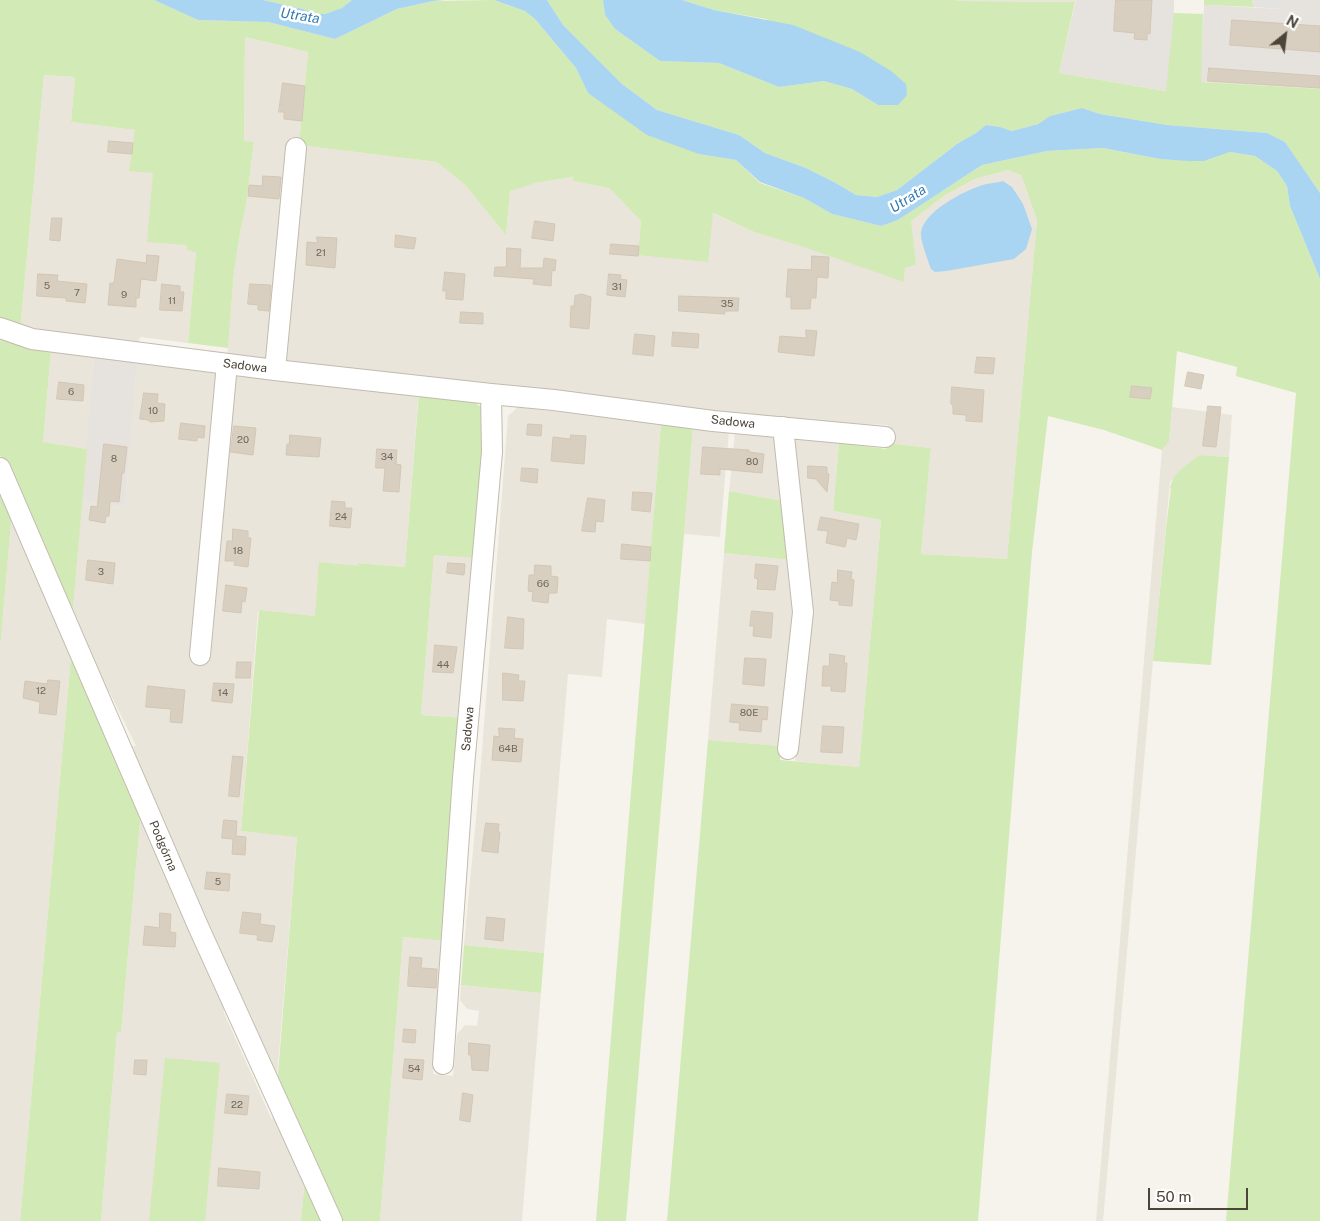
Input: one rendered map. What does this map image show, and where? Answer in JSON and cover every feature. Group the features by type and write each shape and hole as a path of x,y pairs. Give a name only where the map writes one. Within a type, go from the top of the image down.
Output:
{"street":[{"path":"275,370 296,148"},
{"name":"Sadowa","path":"0,328 32,340 275,370 554,400 713,421 885,437"},
{"path":"200,656 227,364"},
{"name":"Sadowa","path":"443,1064 463,778 492,452 491,394"},
{"path":"783,427 803,612 788,749"},
{"name":"Podgórna","path":"0,468 198,926 332,1221"}],"shaded area":[{"path":"953,0 1076,0 1075,2"},
{"path":"1076,0 1174,0 1174,21 1167,91 1059,73"},
{"path":"1252,0 1282,0 1282,9 1254,7"},
{"path":"1282,0 1320,0 1320,89 1200,82 1204,5 1281,9"},
{"path":"245,37 308,52 299,145 437,162 465,185 506,235 510,191 535,183 574,177 573,181 609,188 641,221 638,254 712,213 754,232 789,241 904,281 905,268 916,265 910,221 945,195 975,179 1008,170 1021,175 1037,220 1007,559 921,554 931,448 887,443 888,425 790,421 270,362 227,359 234,272 246,205 254,143 244,142"},
{"path":"44,75 75,77 71,122 135,130 187,245 196,251 188,343 140,337 138,347 20,330"},
{"path":"51,351 94,356 87,449 43,442"},
{"path":"94,356 137,362 125,507 82,501"},
{"path":"137,359 230,367 279,374 278,381 371,391 372,384 419,389 405,567 359,563 315,616 258,611 241,831 297,836 276,1089 129,746 136,746 109,691 108,701 72,619 82,501 125,507"},
{"path":"518,407 661,424 645,624 607,619 602,677 568,674 544,953 464,945 480,776 508,416"},
{"path":"1172,407 1232,415 1229,457 1199,455 1170,482 1103,1221 1096,1221 1162,450 1169,442"},
{"path":"693,428 729,431 720,537 684,534"},
{"path":"735,432 776,437 783,501 729,491"},
{"path":"791,438 839,443 833,511 881,520 859,767 795,761 810,593"},
{"path":"12,511 72,646 20,1221 0,1221 0,650"},
{"path":"724,553 790,560 793,607 780,746 708,740"},
{"path":"434,554 477,558 464,718 421,715"},
{"path":"141,811 224,1006 224,1013 272,1120 274,1113 305,1179 301,1221 101,1221 117,1032 121,1032"},
{"path":"403,937 446,941 433,1074 453,1076 457,1034 465,1025 477,1026 479,1011 467,1009 460,1000 461,985 541,993 522,1221 380,1221"}],"green space":[{"path":"0,0 154,0 198,20 268,22 335,39 397,9 433,1 494,0 525,11 535,19 576,68 588,93 699,154 736,160 760,183 804,198 832,214 881,226 898,220 982,165 1047,151 1103,148 1160,159 1204,161 1230,152 1255,156 1277,171 1287,186 1290,206 1320,279 1320,1221 1226,1221 1296,393 1236,376 1237,367 1177,351 1169,442 1162,450 1104,430 1048,416 1032,552 978,1221 667,1221 708,740 780,746 780,760 859,767 881,520 833,511 839,443 886,449 887,443 931,448 921,554 1007,559 1037,220 1021,175 1008,170 975,179 945,195 911,221 916,265 905,268 904,282 804,247 754,232 713,213 708,262 638,255 641,221 609,188 573,181 573,177 535,183 510,191 506,235 465,185 437,162 299,145 308,52 245,37 244,141 254,142 246,205 234,272 228,348 188,343 196,252 187,250 187,245 147,242 153,173 129,171 135,130 71,122 75,77 44,75 20,330 0,323"},
{"path":"263,0 352,0 342,8 325,14 313,14 303,9"},
{"path":"547,0 603,0 605,15 615,29 660,61 719,63 779,87 824,81 852,89 878,105 898,105 766,19 714,10 682,0 1075,2 1059,73 1166,91 1174,13 1203,14 1201,82 1320,89 1320,193 1285,142 1267,133 1167,125 1100,114 1082,108 1050,116 1038,124 1012,131 986,125 957,144 897,190 877,197 856,195 806,168 765,153 739,135 657,110 622,84 563,25"},
{"path":"1204,0 1252,0 1254,7 1204,5"},
{"path":"0,340 24,347 51,351 43,442 87,449 72,619 0,455"},
{"path":"419,393 464,398 480,406 486,412 477,558 434,555 421,715 464,718 446,941 403,937 380,1221 337,1221 277,1087 297,837 241,831 259,610 315,616 319,562 358,566 358,563 405,567"},
{"path":"661,424 693,428 626,1221 596,1221"},
{"path":"1199,455 1229,457 1211,665 1153,661 1171,483 1181,470"},
{"path":"0,483 12,511 0,650"},
{"path":"729,491 783,501 790,560 724,553"},
{"path":"72,646 141,811 121,1032 117,1032 101,1221 20,1221"},
{"path":"464,945 544,953 541,993 461,985"},
{"path":"165,1058 220,1063 205,1221 149,1221"},
{"path":"305,1179 323,1221 301,1221"}],"water":[{"name":"Utrata","path":"154,0 263,0 303,9 313,14 325,14 342,8 352,0 445,0 397,9 335,39 268,22 198,20"},
{"name":"Utrata","path":"494,0 547,0 563,25 622,84 657,110 739,135 765,153 806,168 856,195 877,197 897,190 957,144 986,125 1012,131 1038,124 1050,116 1082,108 1100,114 1167,125 1267,133 1285,142 1320,193 1320,279 1290,206 1287,186 1277,171 1255,156 1230,152 1204,161 1189,161 1160,159 1103,148 1047,151 982,165 898,220 881,226 832,214 804,198 760,182 736,160 699,154 647,135 588,93 576,68 535,19 525,11"},
{"path":"603,0 682,0 714,10 793,25 860,52 891,71 906,84 907,95 898,105 878,105 852,89 824,81 779,87 719,63 660,61 615,29 605,15"},
{"path":"1003,181 1012,187 1023,204 1032,229 1026,249 1014,259 946,271 935,272 931,269 921,236 924,224 929,217 945,203 964,193 983,185"}],"building":[{"path":"1116,0 1152,0 1150,34 1147,33 1147,40 1134,39 1135,33 1114,31"},
{"path":"1232,20 1320,26 1320,52 1230,45"},
{"path":"1209,68 1320,76 1320,88 1208,81"},
{"path":"283,83 305,86 302,121 284,119 284,112 279,112"},
{"path":"109,141 133,143 132,154 108,152"},
{"path":"263,176 281,177 279,199 248,196 249,185 262,186"},
{"path":"52,218 62,218 60,241 50,240"},
{"path":"535,221 555,224 553,241 532,238"},
{"path":"396,235 416,238 414,249 395,247"},
{"path":"317,237 337,238 335,268 306,265 307,242 317,243"},
{"path":"611,244 639,246 638,256 610,254"},
{"path":"507,248 521,249 520,268 543,268 544,258 556,260 555,271 552,270 551,286 533,284 534,279 494,276 495,267 506,267"},
{"path":"147,255 159,256 156,281 141,279 139,298 136,298 136,307 108,305 110,283 114,283 117,259 146,263"},
{"path":"812,256 829,257 828,278 817,277 816,298 811,298 810,309 791,309 791,297 786,297 788,269 811,270"},
{"path":"445,272 465,274 463,300 446,299 446,291 443,291"},
{"path":"38,274 58,275 57,281 87,284 85,303 66,301 66,298 37,296"},
{"path":"609,274 621,275 620,279 627,280 625,297 607,295"},
{"path":"162,284 180,286 180,292 184,292 182,311 160,310"},
{"path":"250,284 271,285 269,311 258,310 258,305 248,304"},
{"path":"582,294 591,297 589,329 570,327 571,306 574,306 575,296"},
{"path":"679,296 739,298 738,311 725,311 725,314 679,311"},
{"path":"461,312 483,313 483,324 460,323"},
{"path":"806,330 817,331 814,356 778,352 780,336 806,338"},
{"path":"673,332 699,334 698,348 672,346"},
{"path":"635,334 655,336 653,356 633,354"},
{"path":"977,357 995,358 993,374 975,373"},
{"path":"1188,372 1204,375 1201,389 1185,386"},
{"path":"59,382 84,385 83,401 57,399"},
{"path":"1132,386 1152,388 1150,399 1130,397"},
{"path":"952,387 984,390 982,422 966,421 966,415 953,414 953,406 951,404"},
{"path":"144,393 158,394 157,403 165,404 164,421 150,422 140,419"},
{"path":"1208,406 1221,407 1216,447 1203,446"},
{"path":"181,423 205,426 204,438 197,437 197,441 179,439"},
{"path":"528,424 542,425 541,436 527,435"},
{"path":"234,426 256,428 253,455 231,452"},
{"path":"290,435 321,438 319,457 286,455"},
{"path":"571,435 586,436 584,464 551,461 553,437 570,439"},
{"path":"104,444 127,447 119,502 110,501 109,516 106,516 105,523 89,520 91,506 97,507"},
{"path":"703,447 749,450 749,452 764,454 762,473 720,469 720,475 701,474"},
{"path":"377,449 397,450 396,464 401,465 399,492 383,491 385,468 376,468"},
{"path":"808,466 827,467 827,473 829,474 827,492 816,479 808,478"},
{"path":"522,468 538,469 537,483 521,481"},
{"path":"633,492 652,493 650,512 632,510"},
{"path":"588,498 605,500 603,522 596,521 595,532 582,531"},
{"path":"332,501 345,502 345,508 352,508 350,528 330,526"},
{"path":"821,517 859,524 856,540 847,538 845,547 826,543 828,531 818,530"},
{"path":"233,529 248,531 248,538 251,538 248,567 234,565 235,561 225,561 227,541 232,541"},
{"path":"622,544 651,547 650,561 621,559"},
{"path":"88,560 115,563 113,584 86,580"},
{"path":"448,563 465,564 464,575 447,573"},
{"path":"756,564 778,566 775,590 757,589 758,579 755,578"},
{"path":"535,565 551,566 551,576 558,577 557,593 549,593 548,603 532,601 533,592 528,591 529,575 534,575"},
{"path":"838,570 852,572 851,579 854,580 852,606 839,605 839,601 830,600 832,582 837,583"},
{"path":"226,585 247,588 245,602 242,601 241,613 223,611"},
{"path":"752,611 773,613 771,638 753,636 754,626 750,626"},
{"path":"508,617 524,619 523,649 505,648"},
{"path":"435,645 457,647 453,673 433,672"},
{"path":"830,654 845,656 844,663 847,663 845,692 831,691 831,686 822,686 823,666 829,666"},
{"path":"745,658 766,659 764,686 743,684"},
{"path":"237,662 251,662 250,678 236,678"},
{"path":"503,673 519,675 518,681 525,681 523,701 503,700"},
{"path":"48,680 60,681 56,715 39,713 40,702 23,698 25,681 47,684"},
{"path":"214,683 234,684 232,703 212,701"},
{"path":"148,686 185,690 182,723 170,722 171,709 146,707"},
{"path":"732,704 768,707 767,720 762,719 761,732 739,730 740,723 730,722"},
{"path":"823,726 844,727 842,753 821,752"},
{"path":"499,728 515,729 514,738 523,739 521,762 492,760 494,736 499,737"},
{"path":"233,756 243,757 239,797 229,796"},
{"path":"224,820 237,821 236,836 246,837 245,855 232,854 233,839 222,838"},
{"path":"486,823 499,824 498,853 482,851"},
{"path":"207,872 230,874 229,891 205,889"},
{"path":"243,912 261,914 260,924 275,926 272,942 257,940 258,935 240,933"},
{"path":"160,913 171,914 170,932 176,933 175,947 143,945 145,926 159,928"},
{"path":"487,917 505,919 503,941 485,939"},
{"path":"410,957 422,958 421,968 437,969 436,988 408,986"},
{"path":"404,1029 416,1030 415,1043 403,1042"},
{"path":"469,1043 490,1045 488,1071 472,1070"},
{"path":"405,1059 424,1060 422,1080 403,1078"},
{"path":"135,1060 147,1060 146,1075 134,1074"},
{"path":"463,1093 473,1095 470,1122 460,1120"},
{"path":"227,1094 249,1096 247,1115 225,1113"},
{"path":"219,1168 260,1172 259,1189 218,1186"}]}
